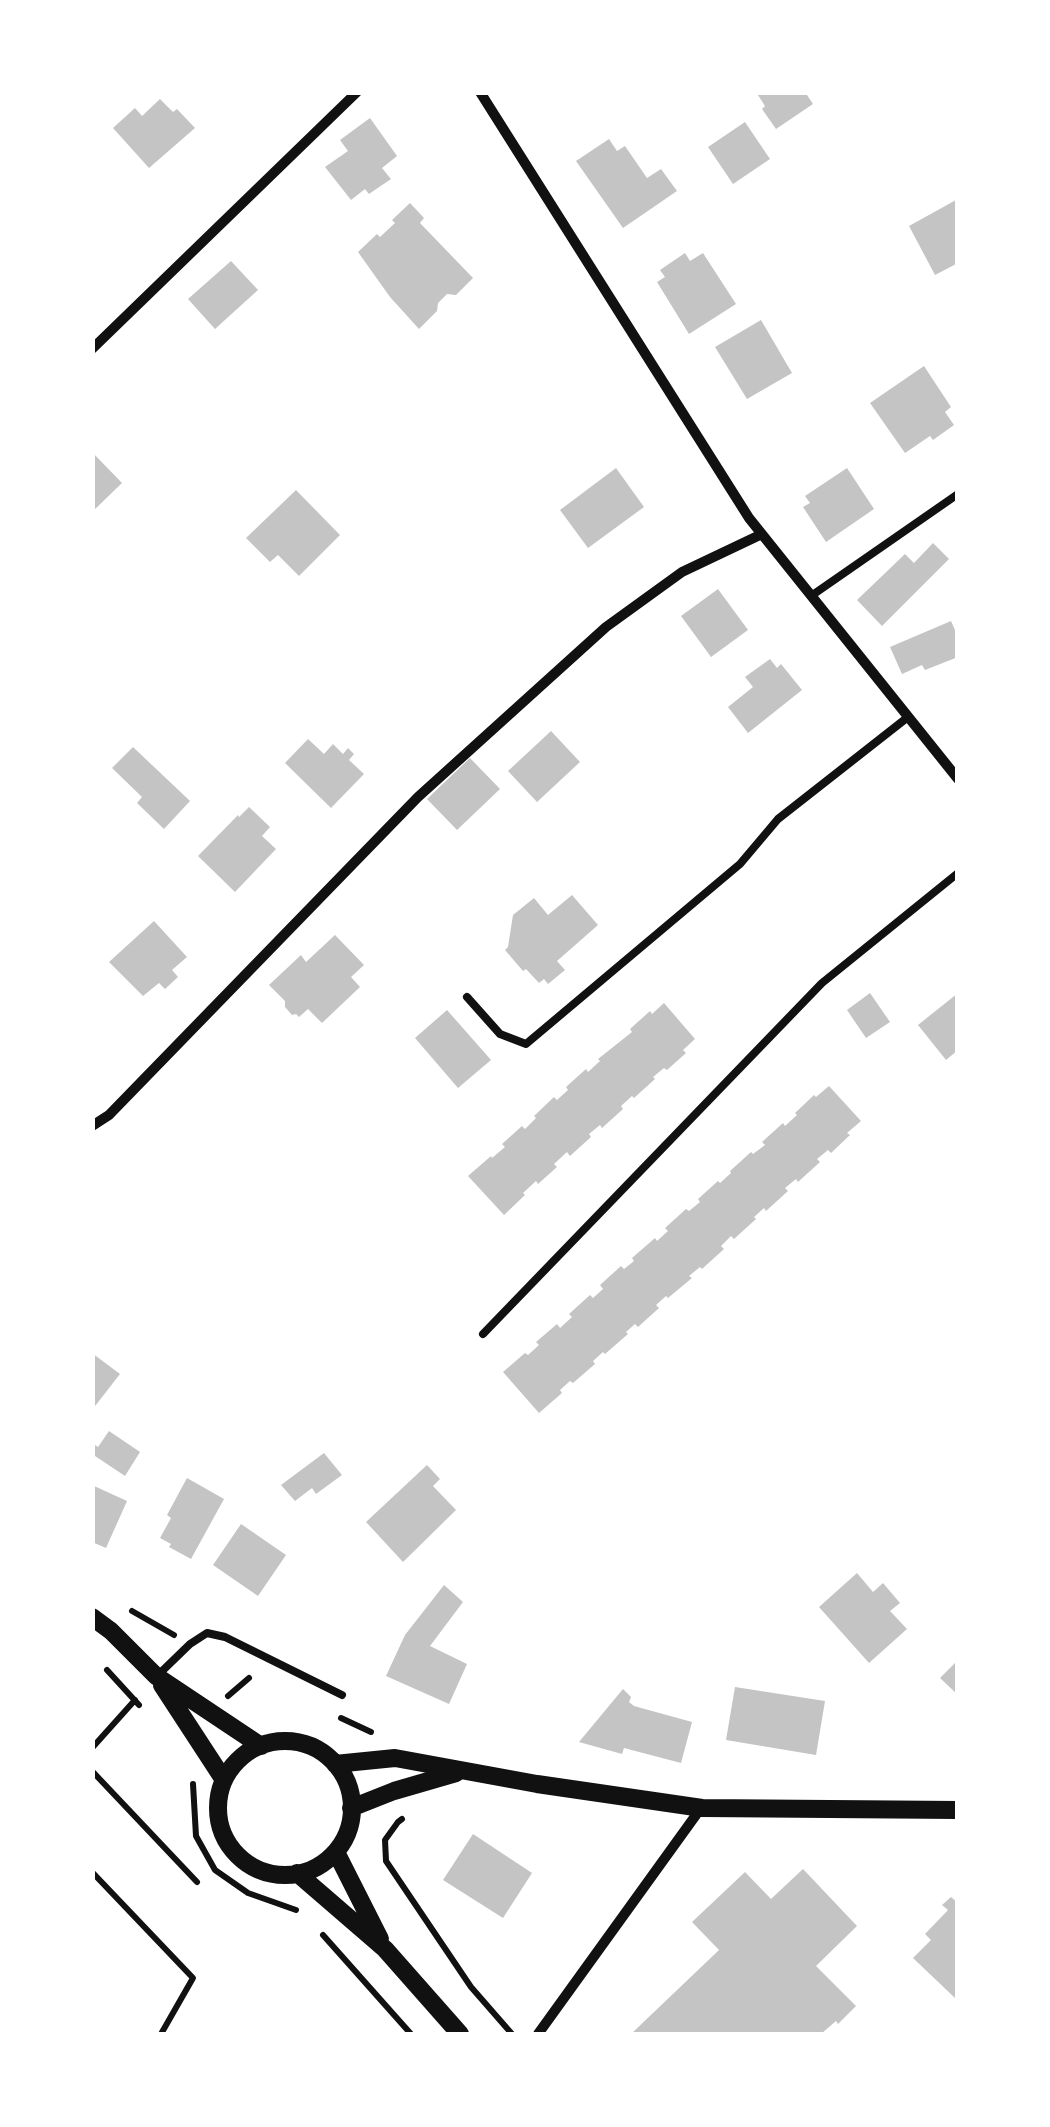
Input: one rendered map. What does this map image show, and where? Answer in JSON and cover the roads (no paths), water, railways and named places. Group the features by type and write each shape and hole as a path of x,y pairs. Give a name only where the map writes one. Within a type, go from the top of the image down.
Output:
{"street":[{"path":"92,348 357,92"},
{"path":"480,92 749,518 958,778"},
{"path":"92,1126 109,1115 418,797 606,627 682,572 762,534"},
{"path":"92,1617 156,1676 261,1746"},
{"path":"156,1676 224,1780"},
{"path":"284,1741 321,1751 335,1764 346,1780 351,1808 346,1836 336,1852 304,1873 285,1876 266,1873 234,1852 218,1818 218,1799 234,1764 261,1746 284,1741"},
{"path":"335,1764 394,1758 702,1808 958,1810"},
{"path":"351,1808 394,1790 462,1771"},
{"path":"538,2034 702,1808"},
{"path":"336,1852 385,1949"},
{"path":"297,1873 385,1949 460,2034"}],"lane":[{"path":"812,596 958,494"},
{"path":"467,997 500,1034 526,1044 740,864 778,819 908,717"},
{"path":"483,1334 822,983 958,873"},
{"path":"156,1676 207,1633 225,1637 342,1696"}]}
